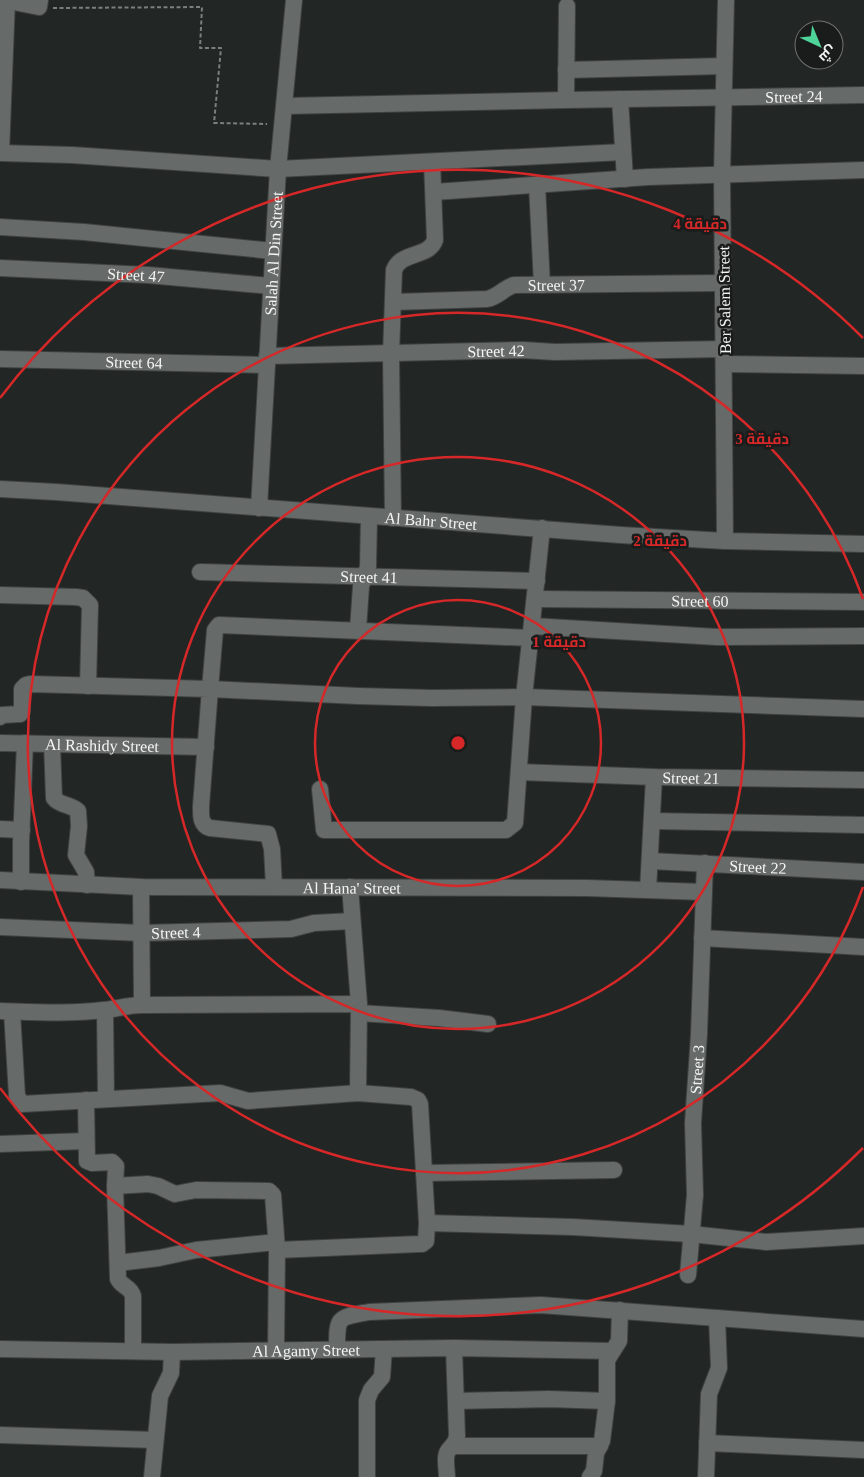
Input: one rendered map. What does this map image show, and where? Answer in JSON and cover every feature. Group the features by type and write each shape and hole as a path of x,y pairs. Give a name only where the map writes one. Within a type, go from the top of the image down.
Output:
{"street":[{"path":"40,4 6,0 2,61 0,153 72,155 278,169 622,152"},
{"name":"Salah Al Din Street","path":"258,508 278,169 294,0"},
{"name":"Ber Salem Street","path":"725,541 722,174 726,0"},
{"path":"566,100 567,6"},
{"path":"566,70 724,66"},
{"name":"Street 24","path":"284,106 864,95"},
{"path":"620,99 625,179"},
{"path":"393,518 391,354 394,275 398,263 434,244 436,235 432,162"},
{"path":"434,192 722,174 864,170"},
{"path":"537,185 542,285"},
{"path":"0,227 84,232 273,251"},
{"name":"Street 47","path":"0,268 148,275 271,286"},
{"name":"Street 37","path":"394,302 487,299 496,297 510,286 723,283"},
{"name":"Street 42","path":"267,361 391,354 523,350 724,356 864,366"},
{"name":"Street 64","path":"0,358 267,361"},
{"name":"Al Bahr Street","path":"0,489 621,535 725,541 864,544"},
{"path":"358,630 361,586 368,567 369,516"},
{"path":"320,789 324,830 506,830 515,823 524,698 542,528"},
{"name":"Street 41","path":"200,572 537,581"},
{"path":"0,595 76,597 88,601 90,605 88,686"},
{"name":"Street 60","path":"535,600 864,602"},
{"path":"274,887 272,849 268,834 210,828 202,822 201,806 214,630 219,625 358,630 717,637 864,636"},
{"path":"0,717 2,715 20,714 22,711 22,689 26,684 210,689 358,696 524,698 864,709"},
{"name":"Al Rashidy Street","path":"0,743 206,747"},
{"path":"21,882 25,743"},
{"path":"52,744 54,798 56,801 72,806 78,811 79,826 76,855 86,872 87,885"},
{"name":"Street 21","path":"519,772 654,777 864,780"},
{"path":"648,890 654,777"},
{"path":"652,821 864,825"},
{"path":"0,829 22,830"},
{"name":"Street 22","path":"650,860 864,872"},
{"name":"Street 3","path":"688,1274 694,1195 693,1110 699,1034 705,863"},
{"name":"Al Hana' Street","path":"0,880 141,888 578,888 704,892"},
{"path":"350,887 359,1009 358,1093"},
{"path":"141,888 142,1005"},
{"name":"Street 4","path":"0,927 142,933 292,929 310,923 352,921"},
{"path":"702,938 864,946"},
{"path":"118,1263 159,1258 196,1250 276,1246 422,1244 427,1238 427,1224 420,1104 418,1100 411,1097 358,1093 248,1101 220,1093 26,1104 19,1101 17,1096 6,1012 46,1013 105,1010 124,1005 359,1009 488,1024"},
{"path":"105,1010 106,1098"},
{"path":"86,1100 88,1162 112,1162 116,1165 118,1280 122,1285 131,1290 134,1296 133,1351"},
{"path":"0,1144 86,1140"},
{"path":"424,1173 614,1170"},
{"path":"115,1186 148,1184 158,1186 175,1194 196,1190 269,1190 273,1195 276,1246 276,1350"},
{"path":"427,1224 573,1228 691,1234 766,1242 864,1236"},
{"path":"337,1349 337,1325 340,1320 347,1316 369,1312 517,1305 620,1310 864,1329"},
{"path":"590,1477 594,1472 596,1453 602,1441 607,1401 607,1360 619,1341 620,1310"},
{"path":"706,1477 709,1394 719,1368 717,1318"},
{"path":"367,1477 367,1400 371,1390 382,1377 384,1348"},
{"path":"447,1477 447,1455 457,1436 454,1348"},
{"name":"Al Agamy Street","path":"0,1349 172,1352 454,1348 612,1352"},
{"path":"152,1477 160,1396 171,1373 172,1352"},
{"path":"456,1401 549,1399 607,1401"},
{"path":"0,1435 155,1440"},
{"path":"707,1443 864,1450"},
{"path":"453,1446 600,1446"}],"path":[{"path":"40,4 202,7 200,48 221,48 214,123 282,126"}]}
